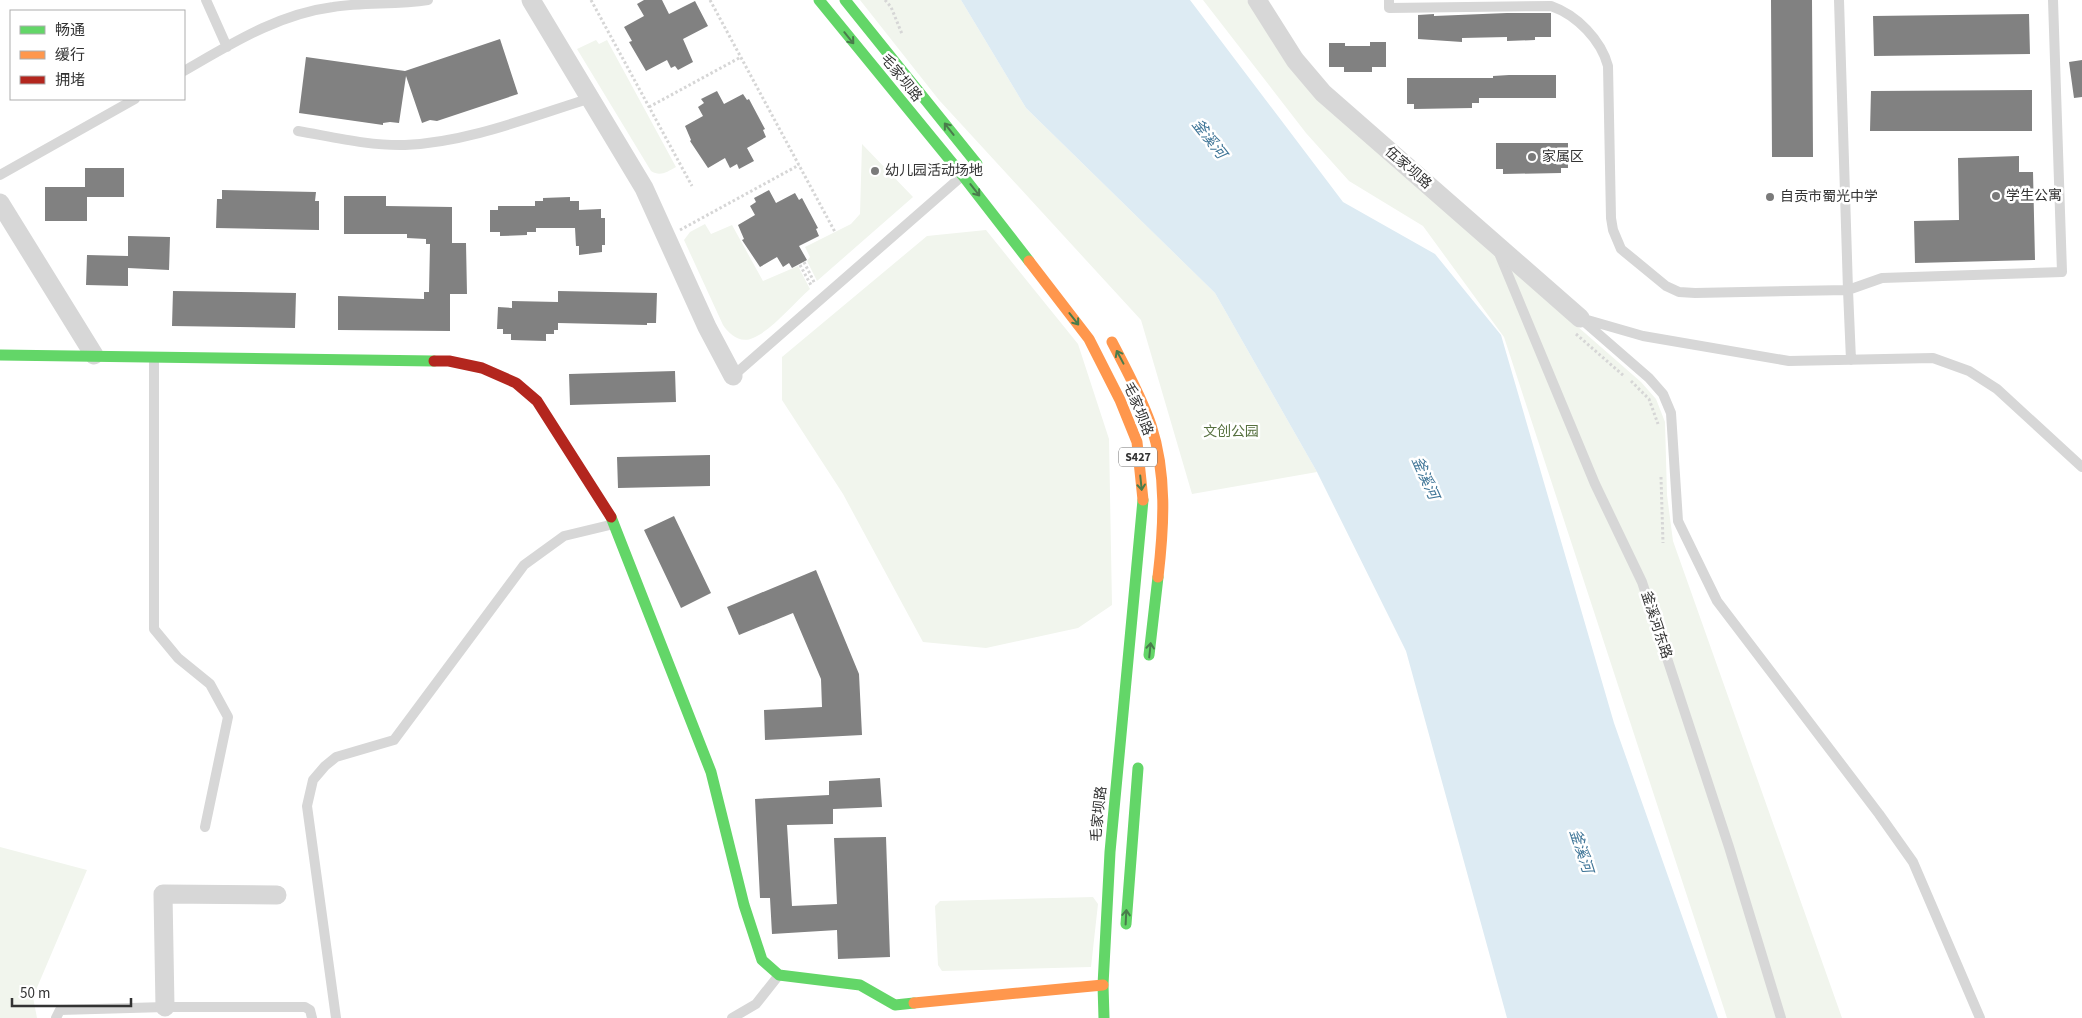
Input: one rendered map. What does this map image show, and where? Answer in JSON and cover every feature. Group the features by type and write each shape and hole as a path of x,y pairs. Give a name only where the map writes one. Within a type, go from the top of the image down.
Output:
{"main road":[{"name":"毛家坝路","path":"819,0 916,121 963,176 1089,338 1120,400 1137,442 1143,500 1110,852 1103,985 1104,1018"},
{"name":"毛家坝路","path":"845,0 984,174"},
{"name":"毛家坝路","path":"1108,335 1138,392 1156,440 1164,502 1148,668"},
{"path":"0,355 449,361 482,368 516,383 537,401 615,524 711,772 744,905 762,960 779,975 860,985 895,1005 1103,985"},
{"path":"1125,938 1139,757"}],"street":[{"path":"531,0 644,188 707,327 733,376"},
{"name":"伍家坝路","path":"1257,0 1295,60 1323,93 1496,245 1577,325"},
{"path":"0,203 94,355"},
{"path":"165,1007 163,894 277,895"}],"lane":[{"path":"206,0 227,47"},
{"path":"185,70 270,24 305,12 334,6 399,5 428,0"},
{"path":"1389,0 1389,8 1551,6 1571,16 1592,36 1600,45 1608,66 1613,230 1621,249 1666,286 1679,292 1695,293 1848,290 1882,278 2062,272 2053,0"},
{"path":"1839,0 1851,360"},
{"path":"298,131 380,144 403,145 435,142 472,135 590,98"},
{"path":"0,175 133,100"},
{"path":"733,376 963,176"},
{"name":"釜溪河东路","path":"1496,245 1595,484 1642,582 1726,837 1780,1018"},
{"path":"1577,325 1789,361 1933,358 1969,371 1997,389 2082,467"},
{"path":"1577,325 1649,378 1663,394 1671,413 1678,521 1717,601 1879,814 1913,862 1980,1018"},
{"path":"154,356 154,630 178,658 210,684 228,717 205,827"},
{"path":"336,1018 307,806 313,780 336,757 394,740 524,565 564,536 615,524"},
{"path":"732,1018 756,1004 779,975"},
{"path":"56,1018 60,1010 165,1007 305,1007 310,1010 312,1018"}],"path":[{"path":"591,0 692,186"},
{"path":"710,0 835,232"},
{"path":"649,107 741,57"},
{"path":"667,238 799,165"},
{"path":"804,262 815,284"},
{"path":"800,265 812,287"},
{"path":"1577,325 1649,399 1659,432"},
{"path":"1660,469 1663,543"}],"green space":[{"name":"文创公园","path":"860,0 961,0 1026,108 1215,293 1317,472 1192,494 1141,320 939,100"},
{"path":"1203,0 1247,0 1280,52 1466,229 1641,382 1656,399 1665,422 1667,495 1673,541 1842,1018 1727,1018 1504,337 1423,226 1349,181 1306,133"},
{"path":"596,40 599,44 607,40 676,167 660,174 651,171 577,49"},
{"name":"幼儿园活动场地","path":"862,144 913,197 817,281 807,261 810,257 805,247 851,224 860,214"},
{"path":"705,224 711,234 732,225 763,281 798,266 810,289 768,329 748,340 735,337 723,325 684,240 690,232"},
{"path":"986,230 1078,344 1109,439 1112,605 1078,628 986,648 923,642 843,494 782,400 782,357 927,236"},
{"path":"0,847 87,870 33,997 37,1018 0,1018"},
{"path":"1093,897 1098,904 1091,967 942,971 938,965 935,906 940,901"}],"water":[{"name":"釜溪河","path":"961,0 1190,0 1343,202 1435,254 1501,335 1614,723 1718,1018 1507,1018 1406,651 1317,472 1215,293 1026,108"}],"building":[{"path":"644,0 662,0 669,14 695,1 708,26 683,39 693,62 678,70 675,66 671,68 667,60 646,71 629,42 632,41 624,27 644,16 637,4"},
{"path":"1771,0 1812,0 1813,157 1772,157"},
{"path":"1551,13 1551,37 1535,37 1535,40 1507,41 1507,37 1462,38 1462,42 1418,39 1418,15"},
{"path":"2029,14 2030,54 1874,56 1873,16"},
{"path":"500,39 518,94 437,121 430,120 422,123 406,76 399,123 390,122 383,123 383,125 299,113 306,57 405,71"},
{"path":"1370,42 1386,42 1386,67 1372,67 1372,72 1344,72 1344,67 1329,67 1329,43 1345,43 1345,46 1370,46"},
{"path":"2082,60 2082,97 2074,98 2069,62"},
{"path":"1556,75 1556,98 1479,98 1479,103 1472,103 1472,108 1414,109 1414,104 1407,104 1407,78 1493,78 1493,76"},
{"path":"2032,90 2032,131 1870,131 1871,91"},
{"path":"717,91 724,104 743,94 747,100 749,99 765,129 763,130 766,137 747,148 754,161 739,169 737,164 730,168 725,158 708,168 690,141 685,126 703,116 698,107 704,103 701,99"},
{"name":"家属区","path":"1496,143 1568,143 1568,168 1561,168 1561,173 1503,174 1503,169 1496,169"},
{"name":"学生公寓","path":"2019,156 2019,172 2033,172 2035,260 1915,263 1914,221 1959,220 1958,158"},
{"path":"85,168 124,168 124,197 87,197 87,221 45,221 45,187 85,187"},
{"path":"222,190 316,192 315,201 319,201 319,230 216,228 217,199 222,199"},
{"path":"769,190 776,203 795,193 799,200 802,198 818,228 816,229 819,236 799,246 807,260 792,268 789,263 783,267 777,257 760,267 742,240 744,239 738,225 755,215 750,206 756,202 754,198"},
{"path":"344,196 386,196 386,206 452,207 452,243 466,243 467,294 450,294 450,331 338,330 338,296 424,299 424,292 429,292 430,244 426,244 426,239 407,238 407,234 344,234"},
{"path":"570,197 570,201 579,201 579,210 601,209 601,218 605,218 605,245 602,245 602,252 579,255 579,246 576,246 575,228 536,228 536,232 527,232 527,235 500,236 500,232 490,232 490,210 498,210 498,206 535,206 535,201 543,201 543,198"},
{"path":"128,236 170,237 169,270 128,268 128,286 86,285 87,255 128,256"},
{"path":"173,291 296,293 295,328 172,326"},
{"path":"558,291 657,293 656,323 647,323 647,325 558,323 558,330 554,330 554,334 546,334 546,341 511,340 511,334 503,334 503,329 497,329 498,307 512,308 512,301 558,302"},
{"path":"675,371 676,402 570,405 569,374"},
{"path":"710,455 710,486 618,488 617,457"},
{"path":"674,516 711,593 681,608 644,530"},
{"path":"816,570 859,674 862,735 765,740 764,710 822,707 821,679 793,613 739,635 727,607"},
{"path":"880,778 882,807 833,809 833,824 787,825 792,906 837,904 834,838 886,837 890,957 838,959 837,930 772,934 770,898 760,898 755,799 829,795 829,781"}],"traffic: fast":[{"path":"819,0 963,176 1029,261"},
{"path":"845,0 977,164"},
{"path":"0,355 434,361"},
{"path":"1104,1018 1103,985 1110,852 1143,500"},
{"path":"611,517 711,772 744,905 762,960 779,975 860,985 895,1005 914,1003"},
{"path":"1149,655 1158,577"},
{"path":"1126,924 1138,768"}],"traffic: slow":[{"path":"1029,261 1089,339 1120,400 1137,442 1143,500"},
{"path":"1112,342 1143,404 1151,425 1160,462 1163,519 1158,577"},
{"path":"914,1003 1103,985"}],"traffic: jam":[{"path":"434,361 449,361 482,368 516,383 537,401 611,517"}],"place":[{"name":"家属区","path":"1532,157"},
{"name":"幼儿园活动场地","path":"875,171"},
{"name":"学生公寓","path":"1996,196"},
{"name":"自贡市蜀光中学","path":"1770,197"}]}
